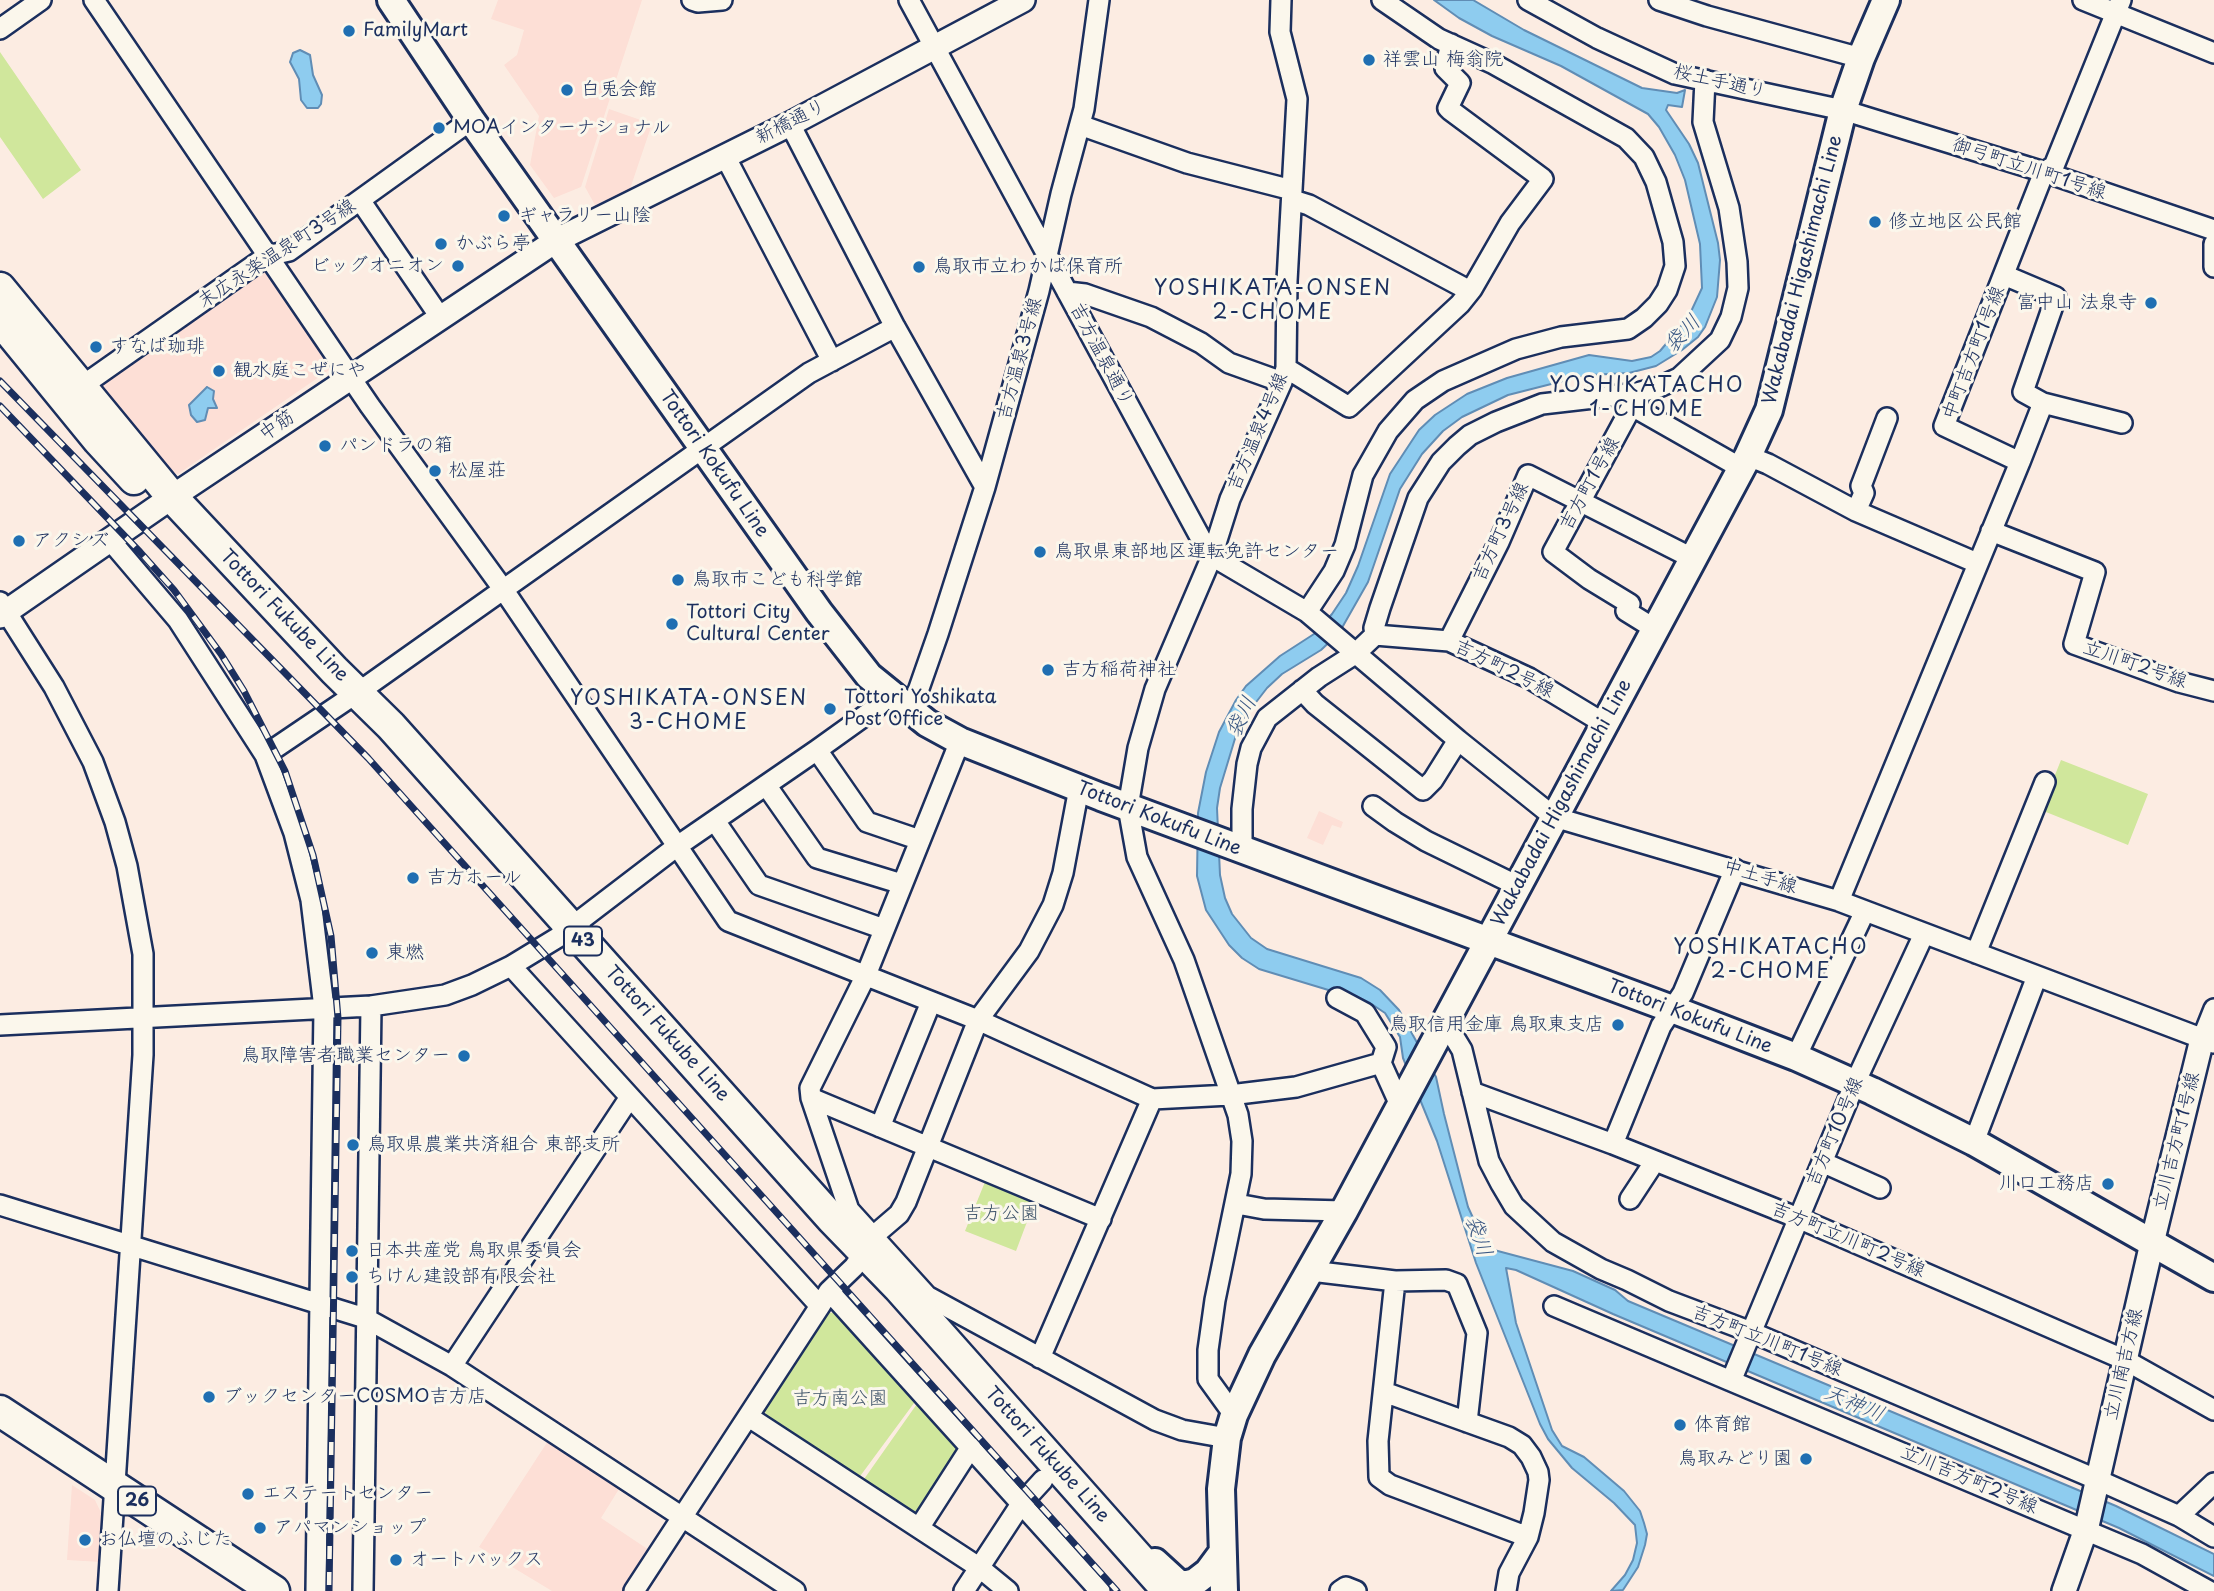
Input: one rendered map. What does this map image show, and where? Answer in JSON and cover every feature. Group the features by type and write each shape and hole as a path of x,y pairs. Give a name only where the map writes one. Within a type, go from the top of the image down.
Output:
{"main road":[{"name":"Tottori Kokufu Line","path":"390,0 471,120 835,634 858,664 899,702 927,723 960,741 1239,850 1796,1057 1974,1142 2214,1278"},
{"name":"Wakabadai Higashimachi Line","path":"1227,1590 1222,1553 1221,1489 1231,1426 1257,1364 1311,1272 1518,887 1769,410 1843,110 1861,58 1886,0"},
{"name":"Tottori Fukube Line","path":"0,288 82,386 165,502"},
{"name":"Tottori Fukube Line","path":"0,320 98,440 165,502 350,698 563,933 675,1066 898,1287 1168,1591"},
{"name":"Tottori Fukube Line","path":"864,1252 1043,1480 1143,1591"},
{"name":"26","path":"0,1411 274,1591"},
{"path":"1115,1531 1146,1553 1179,1584 1195,1582 1208,1572 1222,1553"}],"street":[{"path":"0,29 41,0"},
{"path":"94,0 370,406 503,589 728,921 978,1020 1152,1099 1230,1095 1296,1087 1381,1063"},
{"path":"692,0 722,0"},
{"name":"吉方温泉通り","path":"909,0 1212,556 1309,615 1353,652"},
{"name":"新橋通り","path":"557,240 790,124 1023,0"},
{"name":"吉方温泉3号線","path":"899,702 917,694 985,486 1039,291 1084,108 1099,0"},
{"name":"吉方温泉4号線","path":"1128,807 1140,738 1156,689 1212,556 1230,499 1284,375 1297,99 1280,32 1281,0"},
{"path":"1309,615 1334,571 1345,545 1363,475 1388,431 1415,400 1443,381 1516,349 1561,337 1628,329 1658,304 1667,290 1675,266 1673,242 1656,181 1644,157 1626,138 1493,63 1451,44 1412,22 1381,0"},
{"name":"桜土手通り","path":"1528,0 1597,38 1675,74 1843,110"},
{"path":"1659,0 1707,16 1861,58"},
{"path":"2083,0 2118,7 2214,54"},
{"name":"中町吉方町1号線","path":"2020,462 1944,426 2044,172 2053,166 2118,7"},
{"path":"1067,292 1085,294 1151,317 1201,343 1229,363 1284,375 1349,407 1460,304 1510,223 1543,179 1448,108 1460,83 1445,68 1451,44"},
{"path":"1239,850 1251,748 1267,719 1375,635 1374,628 1380,608 1418,498 1441,462 1470,435 1542,404 1635,399 1679,378 1720,340 1731,317 1738,288 1735,240 1729,208 1703,122 1705,80"},
{"name":"御弓町立川町1号線","path":"1843,110 2044,172 2214,230"},
{"name":"末広永楽温泉町3号線","path":"82,386 267,256 289,251 471,120"},
{"path":"790,124 895,327 985,486"},
{"path":"1080,125 1187,163 1292,195 1470,291"},
{"path":"725,156 832,361"},
{"path":"360,201 440,317"},
{"name":"中筋","path":"2,610 557,240"},
{"path":"2214,244 2214,268"},
{"path":"2004,275 2056,297 2023,392 2043,403 2122,423"},
{"path":"265,755 350,698 809,373 895,327"},
{"path":"1635,399 1744,462 1768,464 1856,511 1978,563"},
{"name":"吉方町1号線","path":"1635,399 1553,552 1589,579 1630,604 1626,611 1655,629"},
{"path":"1839,901 2043,403"},
{"path":"1856,511 1864,493 1861,486 1887,418"},
{"name":"吉方町3号線","path":"1449,641 1499,542 1528,475 1692,558"},
{"name":"立川町2号線","path":"1991,531 2095,572 2074,644 2179,682 2214,691"},
{"path":"110,540 178,620 216,675 265,755 294,833 311,900 324,1008 316,1591"},
{"path":"2,610 54,687 93,762 115,822 132,888 141,943 145,1018 108,1591"},
{"name":"吉方町2号線","path":"1375,635 1449,641 1529,678 1605,724"},
{"name":"中土手線","path":"1353,652 1554,817 1839,901 2208,1041"},
{"path":"1302,690 1423,790 1433,780 1458,740"},
{"path":"0,1025 371,1006 445,995 512,967 563,933 676,847 877,707 899,702"},
{"path":"960,741 866,975 810,1088 811,1098 864,1252 928,1296 1169,1427 1231,1426 1208,1379 1208,1350 1215,1300 1237,1204 1241,1174 1242,1141 1238,1115 1184,960 1137,857 1128,807"},
{"path":"817,750 867,822 920,840"},
{"path":"1976,953 2045,782"},
{"path":"766,785 817,858 902,884"},
{"path":"634,1591 824,1298 900,1214 978,1020 1029,951 1053,905 1063,873 1079,788"},
{"path":"1373,806 1426,841 1518,887"},
{"path":"715,821 759,885 884,929"},
{"path":"1613,1144 1661,1026 1683,993 1735,869"},
{"path":"1796,1057 1865,911"},
{"name":"吉方町10号線","path":"1732,1378 1855,1083 1924,934"},
{"path":"512,967 630,1097 971,1447 1092,1587"},
{"path":"1974,1142 2037,976"},
{"path":"1337,998 1365,1013 1386,1047 1381,1063 1403,1099"},
{"path":"880,1127 931,1002"},
{"path":"363,1591 371,1006"},
{"path":"2208,1041 2214,1009"},
{"name":"吉方町立川町1号線","path":"1442,1027 1462,1050 1489,1161 1514,1206 1553,1242 1601,1269 1669,1301 2179,1516 2214,1537"},
{"name":"立川吉方町1号線","path":"2152,1243 2208,1041"},
{"name":"吉方町立川町2号線","path":"1472,1092 1613,1144 1798,1218 2125,1360 2214,1410"},
{"path":"452,1366 630,1097"},
{"path":"811,1098 1101,1219"},
{"path":"1040,1358 1152,1099"},
{"path":"1630,1199 1655,1161"},
{"path":"1822,1162 1880,1188"},
{"path":"1237,1204 1264,1209 1344,1211"},
{"path":"0,1205 365,1318 452,1366 795,1591"},
{"name":"立川南吉方線","path":"2086,1529 2152,1243"},
{"path":"1311,1272 1395,1281 1454,1281 1463,1294 1477,1333 1467,1422"},
{"path":"1395,1281 1378,1441 1379,1476 1385,1482 1528,1537"},
{"name":"立川吉方町2号線","path":"1554,1306 1732,1378 2086,1529 2142,1554 2209,1591"},
{"path":"1384,1392 1517,1441 1535,1464 1539,1480 1528,1537 1509,1573 1506,1591"},
{"path":"749,1417 980,1567 1008,1591"},
{"path":"919,1528 971,1447"},
{"path":"964,1591 1021,1504 1043,1480"},
{"path":"2179,1516 2214,1483"},
{"path":"2064,1591 2086,1529"},
{"path":"1340,1591 1346,1587 1356,1591"}],"shaded area":[{"name":"白兎会館","path":"498,0 642,0 581,187 554,198 530,165 539,116 504,65 517,55 524,30 491,19"},
{"path":"609,109 652,124 630,189 595,205 585,187"},
{"name":"観水庭こぜにや","path":"267,267 335,366 178,474 173,473 101,386 103,376"},
{"path":"1319,811 1343,822 1341,828 1332,825 1323,845 1307,838"},
{"path":"548,1441 619,1489 601,1518 649,1550 623,1591 552,1591 479,1547"},
{"name":"お仏壇のふじた","path":"72,1485 95,1500 104,1519 101,1562 67,1560"}],"green space":[{"path":"0,52 81,170 43,199 0,137"},
{"path":"2061,760 2148,794 2128,845 2041,810"},
{"name":"吉方公園","path":"987,1177 1036,1198 1016,1251 965,1231"},
{"name":"吉方南公園","path":"838,1312 917,1399 858,1479 767,1420 765,1411 829,1313"},
{"path":"919,1401 964,1449 918,1518 862,1482"}],"water":[{"path":"1434,0 1473,0 1524,30 1642,88 1677,93 1685,90 1682,107 1668,105 1666,110 1689,144 1698,163 1718,243 1720,260 1717,297 1698,337 1656,366 1629,373 1590,375 1508,395 1462,417 1443,431 1422,454 1400,489 1368,582 1339,633 1321,650 1282,674 1267,688 1243,719 1237,732 1220,788 1217,808 1220,875 1232,914 1251,938 1267,949 1361,978 1380,990 1399,1010 1436,1077 1468,1207 1480,1233 1494,1250 1573,1271 1615,1290 1628,1301 2116,1506 2214,1554 2214,1576 2119,1528 1506,1268 1516,1323 1552,1430 1562,1446 1584,1457 1624,1491 1640,1511 1644,1523 1647,1534 1638,1567 1623,1590 1611,1591 1625,1575 1633,1560 1637,1543 1635,1525 1614,1503 1572,1468 1548,1439 1540,1424 1476,1263 1437,1141 1403,1058 1400,1037 1385,1013 1370,1003 1353,995 1259,969 1242,958 1229,945 1206,910 1197,876 1198,813 1206,772 1219,732 1246,686 1280,656 1314,634 1346,593 1390,474 1419,430 1435,415 1467,394 1507,378 1589,355 1632,361 1651,357 1660,351 1688,318 1702,288 1700,244 1685,180 1675,155 1648,114 1561,66 1492,36 1459,18"},
{"path":"300,50 310,55 313,75 322,95 318,108 307,108 301,100 299,79 290,62 293,53"},
{"path":"207,387 214,391 213,399 217,408 208,408 205,420 197,422 191,415 189,405"}],"railway":[{"path":"0,381 368,758 1117,1591"},
{"path":"0,406 174,590 221,654 244,691 285,771 313,855 331,936 338,1018 329,1591"}],"place":[{"name":"FamilyMart","path":"349,31"},
{"name":"祥雲山 梅翁院","path":"1369,60"},
{"name":"白兎会館","path":"567,90"},
{"name":"MOAインターナショナル","path":"439,128"},
{"name":"ギャラリー山陰","path":"504,216"},
{"name":"修立地区公民館","path":"1875,222"},
{"name":"かぶら亭","path":"441,244"},
{"name":"ビッグオニオン","path":"458,266"},
{"name":"鳥取市立わかば保育所","path":"919,267"},
{"name":"富中山 法泉寺","path":"2151,303"},
{"name":"すなば珈琲","path":"96,347"},
{"name":"観水庭こぜにや","path":"219,371"},
{"name":"パンドラの箱","path":"325,446"},
{"name":"松屋荘","path":"435,471"},
{"name":"アクシズ","path":"19,541"},
{"name":"鳥取県東部地区運転免許センター","path":"1040,552"},
{"name":"鳥取市こども科学館","path":"678,580"},
{"name":"Tottori City Cultural Center","path":"672,624"},
{"name":"吉方稲荷神社","path":"1048,670"},
{"name":"Tottori Yoshikata Post Office","path":"830,709"},
{"name":"吉方ホール","path":"413,878"},
{"name":"東燃","path":"372,953"},
{"name":"鳥取信用金庫 鳥取東支店","path":"1618,1025"},
{"name":"鳥取障害者職業センター","path":"464,1056"},
{"name":"鳥取県農業共済組合 東部支所","path":"353,1145"},
{"name":"川口工務店","path":"2108,1184"},
{"name":"日本共産党 鳥取県委員会","path":"352,1251"},
{"name":"ちけん建設部有限会社","path":"352,1277"},
{"name":"ブックセンターCOSMO吉方店","path":"209,1397"},
{"name":"体育館","path":"1680,1425"},
{"name":"鳥取みどり園","path":"1806,1459"},
{"name":"エステートセンター","path":"248,1494"},
{"name":"アパマンショップ","path":"260,1528"},
{"name":"お仏壇のふじた","path":"85,1540"},
{"name":"オートバックス","path":"396,1560"}],"district":[{"name":"YOSHIKATA-ONSEN 2-CHOME","path":"1273,301"},
{"name":"YOSHIKATACHO 1-CHOME","path":"1647,398"},
{"name":"YOSHIKATA-ONSEN 3-CHOME","path":"689,711"},
{"name":"YOSHIKATACHO 2-CHOME","path":"1771,960"}],"water label":[{"name":"袋川","path":"1683,334"},
{"name":"袋川","path":"1242,717"},
{"name":"袋川","path":"1478,1236"},
{"name":"天神川","path":"1854,1404"}]}
